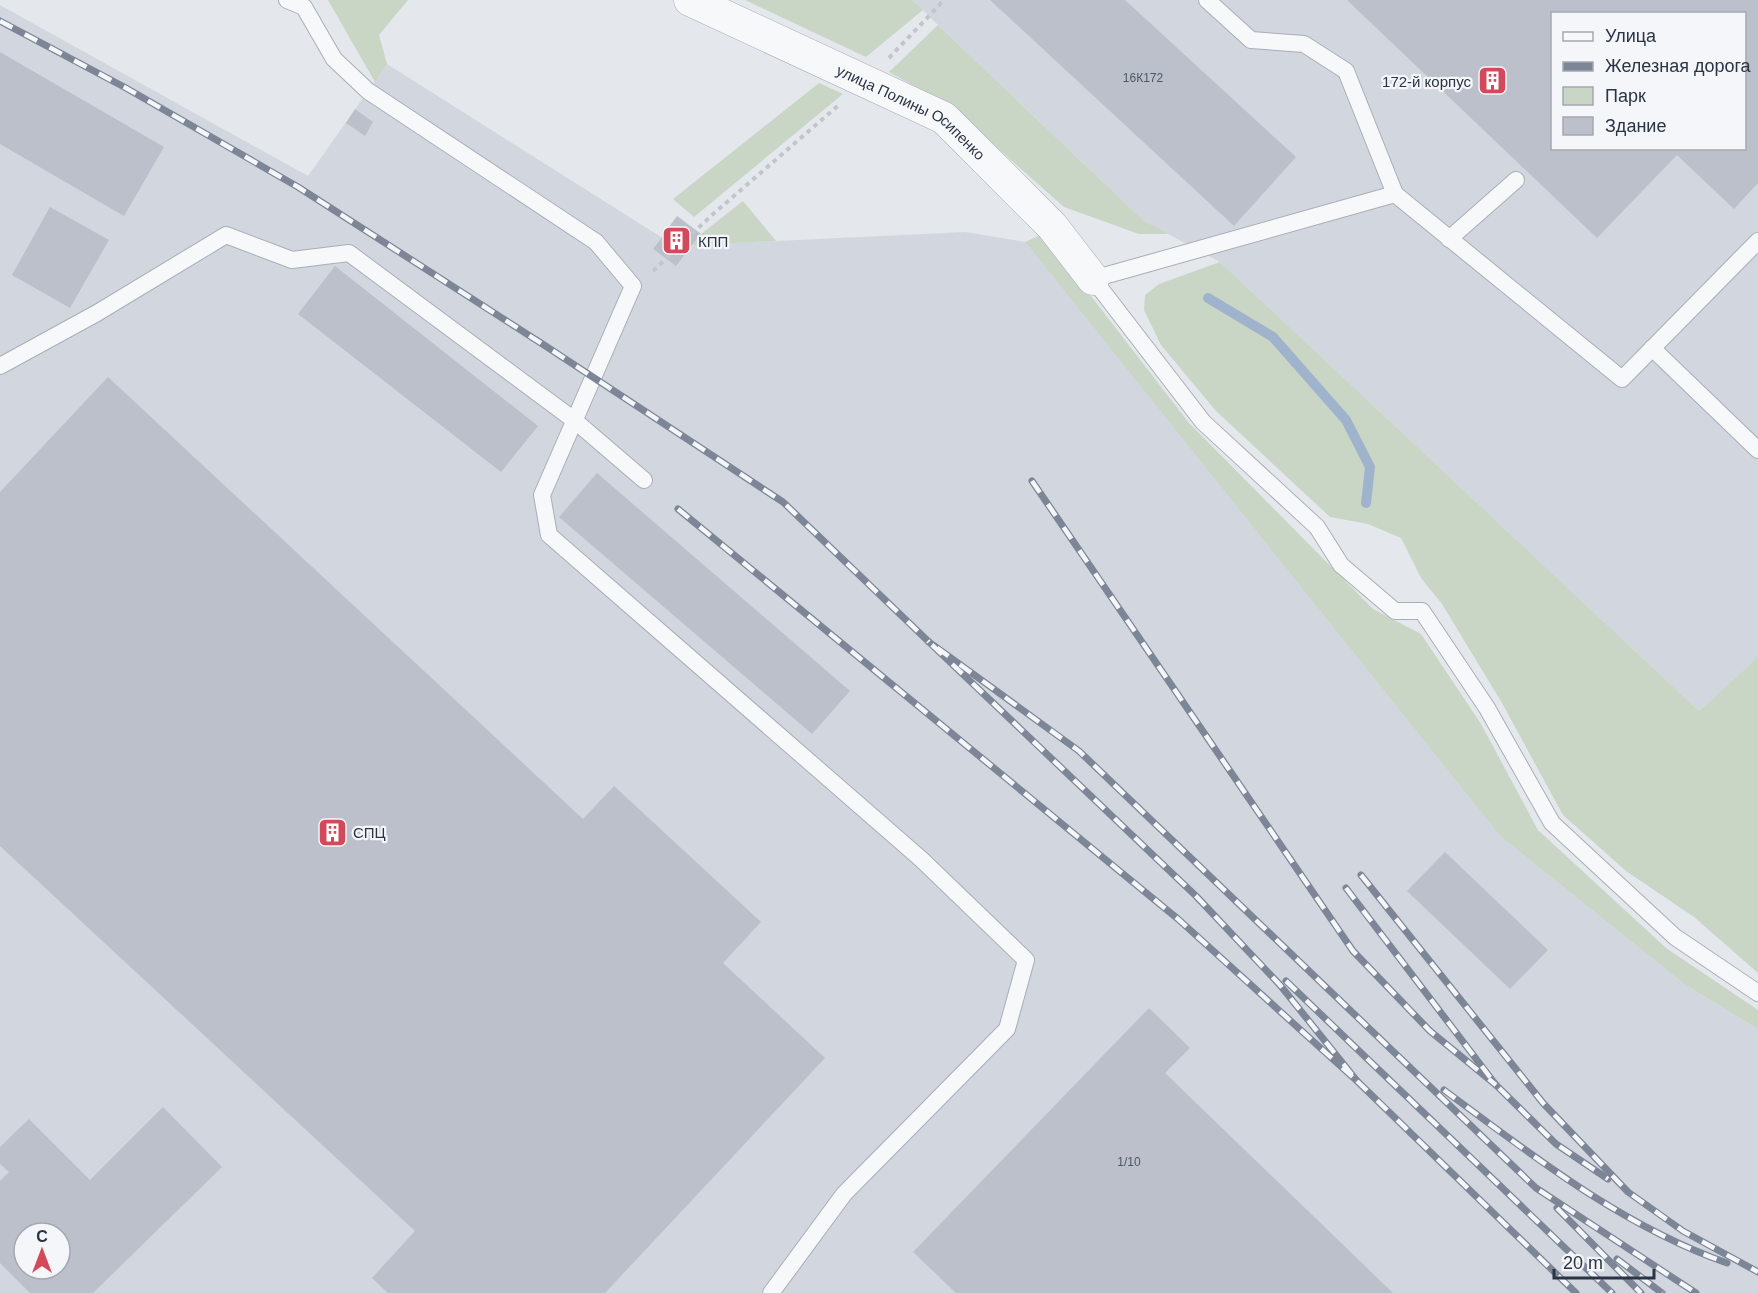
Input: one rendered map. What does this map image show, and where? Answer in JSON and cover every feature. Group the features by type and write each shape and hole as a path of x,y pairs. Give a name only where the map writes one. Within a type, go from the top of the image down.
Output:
{"street":[{"name":"улица Полины Осипенко","path":"690,0 945,118 1052,226 1093,279"}],"lane":[{"path":"287,0 305,4 334,59 368,91 596,242 633,286 542,495 549,535 921,859 1026,960 1007,1029 844,1194 771,1293"},
{"path":"1207,0 1251,40 1304,44 1346,70 1395,194 1622,379 1758,241"},
{"path":"1449,239 1515,180"},
{"path":"1395,194 1093,279 1203,422 1317,527 1341,565 1395,612 1422,612 1487,708 1552,823 1675,936 1758,993"},
{"path":"0,366 98,313 226,235 292,260 349,253 574,420 644,480"},
{"path":"1652,348 1758,450"}],"path":[{"path":"633,286 662,264 712,215 866,82 944,0"}],"shaded area":[{"path":"912,0 1758,0 1758,657 1699,711 1220,262 1144,221"},
{"path":"0,5 308,176 387,64 661,237 653,249 676,266 693,245 965,232 1025,242 1500,836 1684,984 1758,1029 1758,1293 0,1293"}],"green space":[{"path":"328,0 408,0 379,35 387,64 375,82"},
{"path":"745,0 912,0 923,10 866,57"},
{"path":"938,25 1144,221 1169,234 1139,234 1064,207 951,107 889,72"},
{"path":"819,83 843,94 694,217 673,199"},
{"path":"743,201 776,241 693,245 701,234"},
{"path":"1043,234 1189,423 1373,609 1421,634 1481,724 1538,830 1666,948 1758,1010 1758,1029 1684,984 1500,836 1025,242"},
{"path":"1220,262 1699,711 1758,657 1758,973 1694,917 1626,871 1563,815 1502,703 1442,604 1421,578 1401,538 1368,524 1330,517 1216,411 1161,345 1144,310 1145,295 1159,284"}],"building":[{"path":"990,0 1125,0 1296,157 1234,226"},
{"name":"172-й корпус","path":"1347,0 1758,0 1758,183 1734,209 1677,155 1597,238"},
{"path":"0,52 164,147 124,216 0,144"},
{"path":"355,109 373,122 365,136 346,123"},
{"path":"50,207 109,240 70,308 12,275"},
{"name":"КПП","path":"677,216 701,234 676,266 653,249"},
{"path":"335,266 538,426 501,472 298,314"},
{"name":"СПЦ","path":"108,377 583,819 614,786 761,922 723,963 825,1058 605,1293 388,1293 372,1278 415,1231 0,846 0,492"},
{"path":"597,473 850,691 812,734 559,517"},
{"path":"1445,852 1548,950 1510,989 1407,891"},
{"path":"1149,1008 1190,1048 1165,1073 1393,1293 956,1293 913,1252"},
{"path":"163,1107 222,1167 93,1293 30,1293 18,1281 72,1281 72,1221 12,1221 12,1275 0,1263 0,1181 9,1172 0,1164 0,1147 29,1119 90,1180"}],"waterway":[{"path":"1208,298 1273,337 1346,420 1370,467 1366,503"}],"railway":[{"path":"0,21 126,88 298,187 783,502 929,642"},
{"path":"1032,481 1353,951 1430,1031 1496,1085"},
{"path":"678,509 1178,919 1357,1081 1280,985 1196,896 929,642 1079,751 1536,1188 1696,1293"},
{"path":"1361,875 1543,1103 1628,1192 1683,1231 1758,1272"},
{"path":"1346,888 1496,1085 1556,1144 1608,1179"},
{"path":"1286,981 1612,1293"},
{"path":"1357,1081 1576,1293"},
{"path":"1444,1090 1545,1164 1615,1209 1688,1248 1727,1263"},
{"path":"1557,1208 1641,1293"},
{"path":"1617,1259 1662,1293"}],"place":[{"name":"172-й корпус","path":"1492,81"},
{"name":"КПП","path":"677,241"},
{"name":"СПЦ","path":"332,832"}]}
